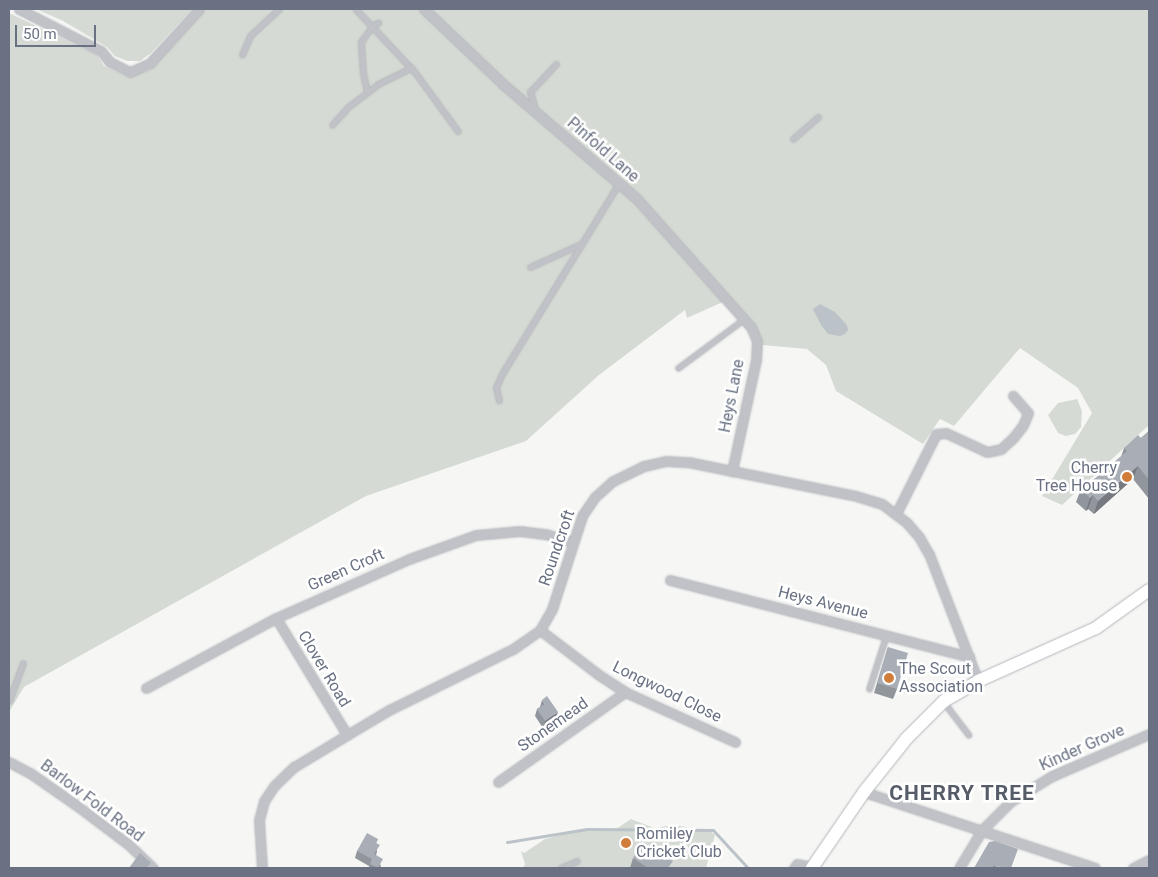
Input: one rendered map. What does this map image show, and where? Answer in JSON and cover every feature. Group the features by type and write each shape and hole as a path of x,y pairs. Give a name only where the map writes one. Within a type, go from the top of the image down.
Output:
{"main road":[{"path":"813,867 864,792 907,738 944,701 978,681 1096,628 1149,590"}],"street":[{"path":"19,9 101,51 110,62 130,72 150,63 200,9"},
{"name":"Pinfold Lane","path":"424,9 534,111 636,198 751,327"},
{"name":"Heys Lane","path":"732,471 756,360 757,341 751,327"},
{"path":"896,514 936,434 946,433 987,452 1001,449 1013,438 1023,425 1028,413 1013,396"},
{"name":"Roundcroft","path":"262,868 259,820 264,801 274,786 294,767 347,735 390,710 513,649 540,630 552,609 582,516 595,497 613,481 633,470 654,463 677,461 856,496 882,504 896,514 919,537 929,554 978,681"},
{"name":"Green Croft","path":"146,688 276,618 409,559 476,535 520,531 546,534 573,542"},
{"name":"Heys Avenue","path":"670,580 886,634 969,657"},
{"name":"Clover Road","path":"276,618 347,735"},
{"name":"Longwood Close","path":"540,630 599,675 625,692 735,742"},
{"name":"Stonemead","path":"498,782 625,692"},
{"name":"Kinder Grove","path":"959,868 982,830 995,815 1028,790 1052,776 1149,734"},
{"name":"Barlow Fold Road","path":"9,762 30,772 76,805 128,844 153,868"},
{"path":"864,792 982,830 1080,866 1095,868"},
{"path":"1133,868 1149,860"},
{"path":"794,868 797,864 813,867"}],"lane":[{"path":"242,55 250,36 279,9"},
{"path":"356,9 411,68 458,131"},
{"path":"368,92 363,73 361,42 372,26 378,23"},
{"path":"534,111 530,92 556,64"},
{"path":"332,125 348,107 368,92 393,76 411,68"},
{"path":"793,139 818,117"},
{"path":"499,402 498,382 619,183"},
{"path":"530,267 582,243"},
{"path":"678,368 745,319"},
{"path":"869,690 886,634"},
{"path":"9,701 23,663"},
{"path":"944,701 969,735"},
{"path":"561,868 577,861"}],"shaded area":[{"path":"36,9 192,9 151,53 140,61 127,61 115,56 107,47 63,21"},
{"path":"206,9 1149,9 1149,425 1062,505 1042,496 1092,413 1078,388 1020,348 954,426 940,419 923,444 836,391 826,365 807,349 761,345 725,301 687,318 685,310 599,375 526,441 366,496 24,687 9,712 9,13 97,55 104,66 127,77 150,70"},
{"path":"820,304 835,312 847,325 848,330 845,334 840,336 828,334 813,309"},
{"path":"1077,399 1082,411 1081,427 1075,434 1066,436 1058,433 1048,415 1058,403"},
{"name":"Romiley Cricket Club","path":"631,819 654,828 674,825 710,831 715,835 706,868 523,868 525,864 521,851 524,853 545,839 594,829 613,831"}],"building":[{"path":"1149,431 1149,480 1138,466 1098,501 1093,495 1090,498 1081,489 1097,477 1107,465 1113,463 1127,451 1124,448 1138,435 1141,438"},
{"name":"The Scout Association","path":"888,647 908,653 897,689 877,683"},
{"path":"547,696 558,712 545,721 537,709 545,704 542,700"},
{"path":"367,833 378,839 376,843 380,845 374,854 383,859 378,868 370,864 372,859 357,851"},
{"path":"995,841 1018,849 1011,868 993,866 992,868 974,868 989,842"},
{"path":"640,848 658,860 662,854 673,861 668,868 648,868 633,858"},
{"path":"140,853 151,863 146,868 129,868"}],"waterway":[{"path":"507,842 587,829 713,830 748,868"}],"place":[{"name":"Cherry Tree House","path":"1127,477"},
{"name":"The Scout Association","path":"889,678"},
{"name":"Romiley Cricket Club","path":"626,843"}],"district":[{"name":"CHERRY TREE","path":"962,793"}]}
